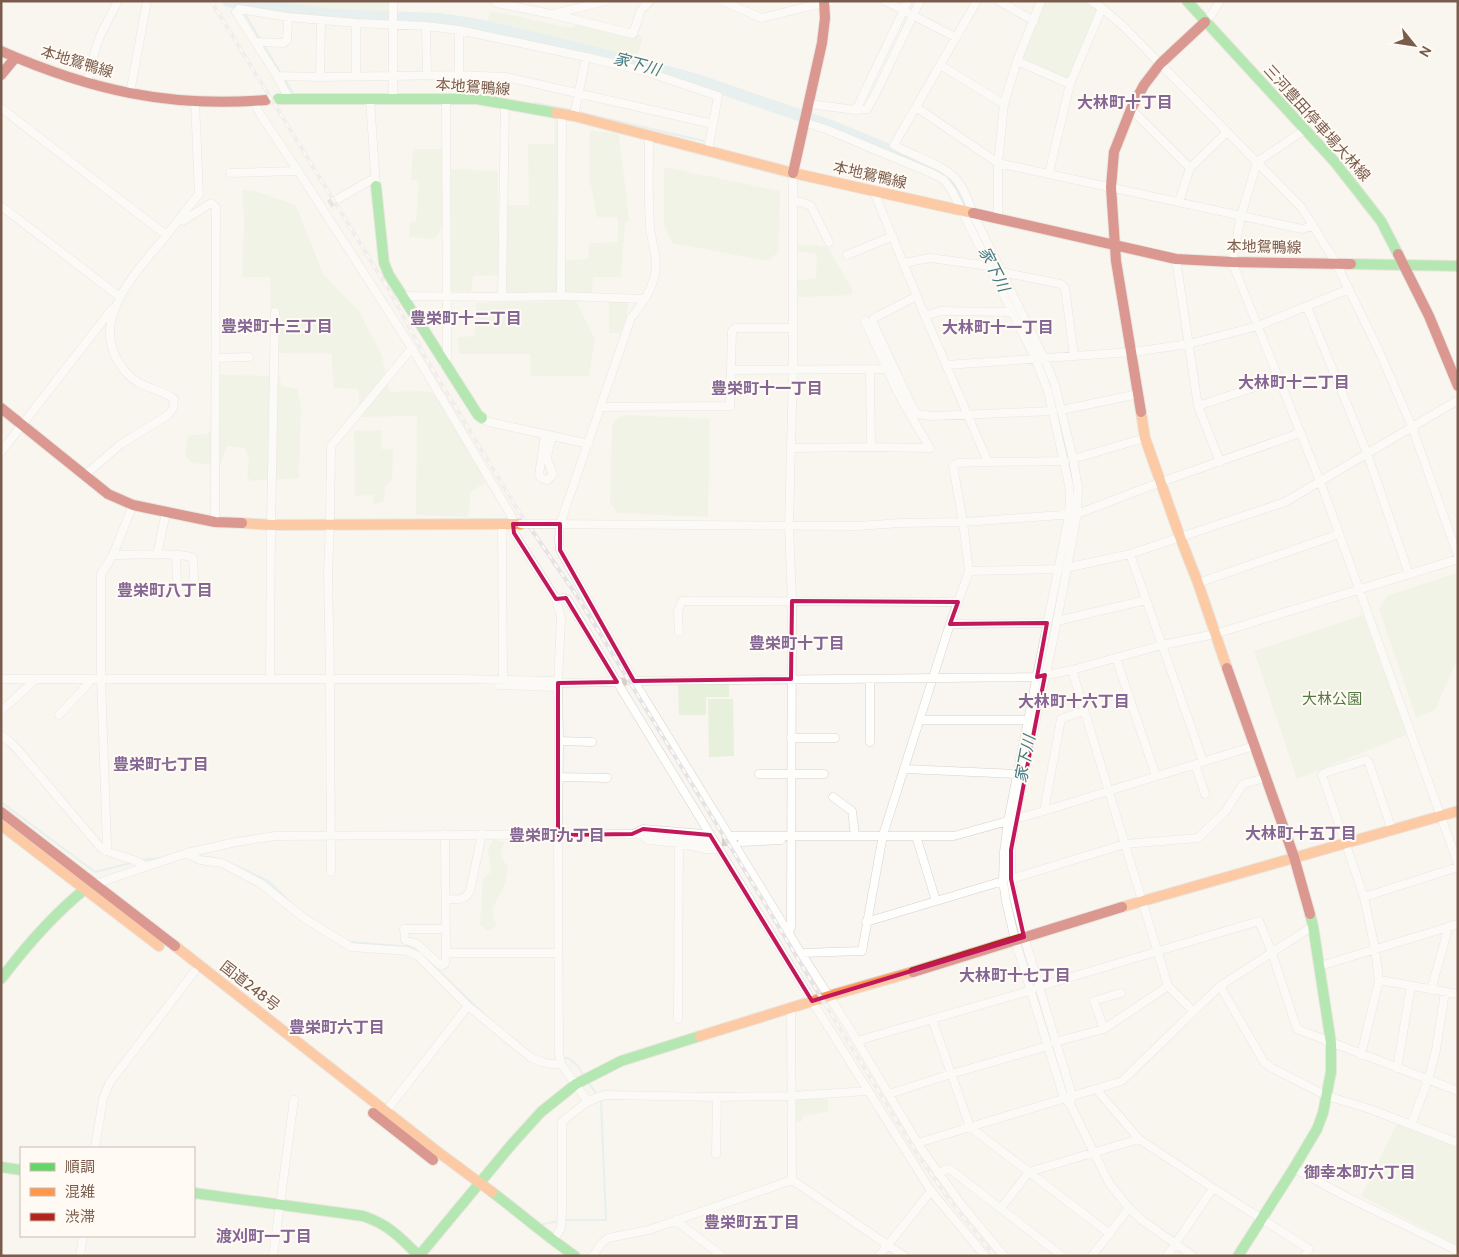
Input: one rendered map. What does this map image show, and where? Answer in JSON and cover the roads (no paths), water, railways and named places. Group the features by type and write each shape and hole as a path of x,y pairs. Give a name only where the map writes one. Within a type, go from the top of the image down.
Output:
{"main road":[{"name":"三河豊田停車場大林線","path":"1187,1 1204,22 1306,129 1354,185 1374,212 1405,264 1435,328 1458,386"},
{"path":"793,173 824,34 827,2"},
{"path":"1204,22 1160,64 1144,85 1131,109 1114,152 1111,187 1116,261 1145,438 1294,857 1314,926 1331,1043 1332,1072 1323,1113 1317,1129 1238,1256"},
{"name":"本地鴛鴨線","path":"1,51 15,58 87,82 130,93 195,102 254,102 266,100"},
{"path":"1,75 15,58"},
{"name":"本地鴛鴨線","path":"278,99 477,99 505,103 574,116 874,192 1176,259 1232,262 1458,266"},
{"path":"376,182 384,264 389,276 444,364 478,415 482,418"},
{"path":"1,408 108,494 133,504 166,512 215,522 270,525 512,524"},
{"path":"195,1193 375,1219 389,1226 419,1256 541,1112 576,1084 629,1058 1142,901 1458,811"},
{"name":"国道248号","path":"1,812 386,1111 559,1256"},
{"name":"国道248号","path":"3,830 85,889 194,972 414,1146 521,1214 575,1256"},
{"path":"1,979 65,904 85,889"},
{"path":"1,1168 20,1170"}],"street":[{"path":"87,82 102,32 118,1"},
{"path":"392,99 393,1"},
{"path":"495,1 633,34 641,10 650,1"},
{"path":"551,14 585,4 605,1"},
{"path":"723,1 761,18 827,2"},
{"path":"885,1 956,37"},
{"path":"856,110 908,1"},
{"path":"809,104 856,110 867,109 920,1"},
{"path":"978,1 894,145 943,167 960,184 1044,358 1055,385 1078,488 1077,514 1047,623 1017,774 1011,820 1011,878 1020,938"},
{"path":"999,1 1034,21"},
{"path":"998,219 998,163 1004,104 1017,61 1042,1"},
{"path":"634,681 1037,677 1072,670 1162,645 1215,634 1458,557 1412,427 1380,353 1336,263 1302,208 1123,26 1091,1"},
{"path":"1204,22 1212,14 1220,1"},
{"path":"130,93 144,2"},
{"path":"1049,173 1070,84 1102,8"},
{"path":"290,99 236,12 239,9 288,17 459,30 586,57 644,72 718,96 708,151"},
{"path":"256,42 284,43 287,40 288,17"},
{"path":"320,77 321,20"},
{"path":"356,23 356,76"},
{"path":"426,26 426,76"},
{"path":"459,30 459,75"},
{"path":"574,116 586,57"},
{"path":"1017,61 1070,84"},
{"path":"940,65 1004,104"},
{"path":"277,76 506,76 713,124"},
{"path":"444,364 446,358 446,99"},
{"path":"338,199 369,181 376,182 370,100"},
{"path":"1,452 119,299 133,276 199,194 195,102"},
{"path":"254,102 298,170 325,206 512,517 503,676"},
{"path":"502,297 505,103"},
{"path":"916,107 998,163 1302,229 1312,226"},
{"path":"1,108 166,235"},
{"path":"1131,109 1190,168"},
{"path":"561,296 562,114"},
{"path":"804,122 828,130 944,180 952,191 1035,358 1048,391 1065,461 1070,499 1057,621 1004,852 1003,881 1006,901 1020,938 1069,1099 1109,1183 1143,1222 1193,1256"},
{"path":"1306,129 1257,162 1241,216 1232,262 1320,482 1458,866 1364,896"},
{"path":"1179,202 1190,168 1227,132"},
{"path":"649,136 648,199 650,231 656,256 655,275 645,299 631,318 602,407 560,524 560,550 634,681 918,1143 971,1217 1004,1256"},
{"path":"230,173 298,170"},
{"path":"789,933 791,927 792,836 790,680 792,601 789,526 793,370 793,173"},
{"path":"874,192 924,316 988,462"},
{"path":"792,201 812,206 829,242"},
{"path":"180,218 183,220 211,203 216,207 215,522"},
{"path":"1,206 119,299"},
{"path":"847,255 893,236"},
{"path":"904,263 930,258 989,266"},
{"path":"1176,259 1198,406 1220,462"},
{"path":"1001,272 1061,284 1065,288 1074,356"},
{"path":"946,364 1132,352 1189,344 1258,326 1349,289"},
{"path":"401,296 561,296 645,299"},
{"path":"791,448 930,448 872,321 874,318 917,296"},
{"path":"85,475 121,444 168,415 173,408 174,399 138,383 124,370 117,360 113,351 110,332 112,317 119,299"},
{"path":"1307,307 1367,453 1409,574"},
{"path":"924,316 940,310 1012,312"},
{"path":"270,679 270,525 275,312"},
{"path":"865,321 898,393 911,410 921,416 1053,411"},
{"path":"602,407 730,406 732,331 735,328 792,328"},
{"path":"331,872 328,572 331,446 412,348"},
{"path":"216,358 249,357"},
{"path":"731,370 887,370"},
{"path":"870,370 871,447"},
{"path":"1198,406 1279,379"},
{"path":"1062,410 1138,394"},
{"path":"969,571 1062,569 1130,554 1285,502 1458,400"},
{"path":"482,418 489,422 589,444"},
{"path":"512,524 858,526 963,522 1077,514 1300,433"},
{"path":"548,436 547,459 552,474 546,480 542,479 539,475 548,436"},
{"path":"1073,459 1145,438"},
{"path":"801,953 862,951 883,835 950,624 969,571 953,466 955,463 1065,461"},
{"path":"106,851 101,679 101,574 113,555 133,504"},
{"path":"157,555 166,512"},
{"path":"512,524 514,533 556,599 561,617 558,683 559,1053 561,1064 588,1102"},
{"path":"1198,583 1338,534"},
{"path":"1130,554 1162,645 1199,762 1205,794"},
{"path":"113,555 176,555"},
{"path":"556,599 564,598 568,600 812,1001 931,1192 985,1256"},
{"path":"1057,621 1146,600"},
{"path":"679,632 678,611 682,601 958,602"},
{"path":"950,624 1047,623"},
{"path":"1116,658 1156,776"},
{"path":"1072,670 1168,986 1194,1011"},
{"path":"1,679 462,679 555,681 558,683 618,682"},
{"path":"1,711 36,679"},
{"path":"870,679 870,742"},
{"path":"59,715 91,680"},
{"path":"1044,811 1061,719 1083,711"},
{"path":"921,720 1028,720"},
{"path":"1,735 10,742 100,848 140,862 146,867"},
{"path":"792,738 835,738"},
{"path":"559,741 592,742"},
{"path":"730,836 954,836 1044,811 1254,746"},
{"path":"1361,1055 1379,980 1375,948 1364,896 1322,775 1366,760 1369,763 1392,830"},
{"path":"905,769 1017,774"},
{"path":"759,774 824,774"},
{"path":"559,777 607,778"},
{"path":"1011,878 1125,844 1198,838 1225,812 1243,784 1265,778"},
{"path":"833,797 852,811 855,836"},
{"path":"635,835 643,829 709,833"},
{"path":"445,834 446,899 445,964 441,966 417,944 405,940 404,929 445,929"},
{"path":"85,889 187,853 274,836 445,834 635,835 682,837 708,842"},
{"path":"446,899 462,900 470,892 482,834"},
{"path":"635,835 648,840 679,843 705,849 719,849"},
{"path":"742,842 782,840 792,836"},
{"path":"916,836 936,901"},
{"path":"678,1019 679,843"},
{"path":"187,853 200,860 222,863 260,883 304,918 351,947 408,951 418,956 468,1006 530,1056 552,1065 561,1064"},
{"path":"866,922 1003,881"},
{"path":"857,1041 1259,921 1272,953 1297,1029 1458,1091"},
{"path":"1320,966 1458,924"},
{"path":"918,1143 1069,1099 1122,1081 1220,986 1314,926"},
{"path":"1431,990 1449,926"},
{"path":"446,953 558,953"},
{"path":"95,1147 102,1099 110,1082 194,972"},
{"path":"1379,980 1458,994"},
{"path":"889,1094 1104,1029 1168,986"},
{"path":"1220,986 1264,1062 1272,1068 1327,1096 1370,1109 1458,1143"},
{"path":"1397,1068 1411,986"},
{"path":"1411,1125 1428,1080 1436,1050 1445,992"},
{"path":"1104,1029 1094,1001 1121,993"},
{"path":"386,1111 468,1006"},
{"path":"791,1008 792,1180"},
{"path":"932,1019 970,1127 1110,1234"},
{"path":"1096,1089 1139,1139 1309,1249 1305,1256"},
{"path":"554,1241 561,1228 562,1122 598,1096 791,1096 868,1092"},
{"path":"716,1154 717,1097"},
{"path":"273,1256 294,1100"},
{"path":"1000,1208 1029,1172 1139,1139"},
{"path":"1294,1168 1343,1195 1458,1251"},
{"path":"938,1173 947,1169 950,1170 1062,1256"},
{"path":"593,1256 601,1244 608,1238 649,1230 792,1180"},
{"path":"792,1180 904,1256"},
{"path":"1167,1256 1213,1188"},
{"path":"879,1256 931,1192"},
{"path":"1092,1256 1130,1208"},
{"path":"675,1220 722,1256"},
{"path":"80,1256 83,1237"}],"waterway":[{"name":"家下川","path":"228,1 333,15 439,19 484,26 694,79 831,126 942,172 949,178 956,190 1043,367 1055,400 1073,486 1074,500 1071,522"},
{"path":"244,12 260,40"},
{"path":"263,44 281,74"},
{"path":"284,78 294,95"},
{"path":"352,95 389,95"},
{"path":"534,103 573,110"},
{"path":"578,112 704,141"},
{"name":"家下川","path":"1038,688 1059,583"},
{"path":"1,802 95,872 131,863"},
{"path":"203,857 216,858"},
{"path":"141,860 161,858"},
{"path":"225,861 268,881 292,904"},
{"name":"家下川","path":"1007,863 1008,886 1014,916 1051,1046 1066,1089"},
{"path":"305,914 314,920"},
{"path":"350,942 411,947 416,951"},
{"path":"429,962 489,1019"},
{"path":"562,1059 568,1058 577,1065 584,1076"},
{"path":"588,1082 597,1095"},
{"path":"565,1220 606,1220 601,1102 599,1099"},
{"path":"543,1224 560,1221"}],"tunnel":[{"path":"329,204 338,199"},
{"path":"619,682 634,681"},
{"path":"710,842 742,842"}],"railway":[{"path":"211,1 387,287"},
{"path":"384,281 427,360 516,507 577,596 916,1152 951,1202 995,1256"}],"district":[{"name":"大林町十丁目","path":"1125,102"},
{"name":"豊栄町十二丁目","path":"466,318"},
{"name":"豊栄町十三丁目","path":"277,326"},
{"name":"大林町十一丁目","path":"998,327"},
{"name":"大林町十二丁目","path":"1294,382"},
{"name":"豊栄町十一丁目","path":"767,388"},
{"name":"豊栄町八丁目","path":"165,590"},
{"name":"豊栄町十丁目","path":"797,643"},
{"name":"大林町十六丁目","path":"1074,701"},
{"name":"豊栄町七丁目","path":"161,764"},
{"name":"大林町十五丁目","path":"1301,833"},
{"name":"豊栄町九丁目","path":"557,835"},
{"name":"大林町十七丁目","path":"1015,975"},
{"name":"豊栄町六丁目","path":"337,1027"},
{"name":"御幸本町六丁目","path":"1360,1172"},
{"name":"豊栄町五丁目","path":"752,1222"},
{"name":"渡刈町一丁目","path":"264,1236"}],"park label":[{"name":"大林公園","path":"1332,699"}]}
